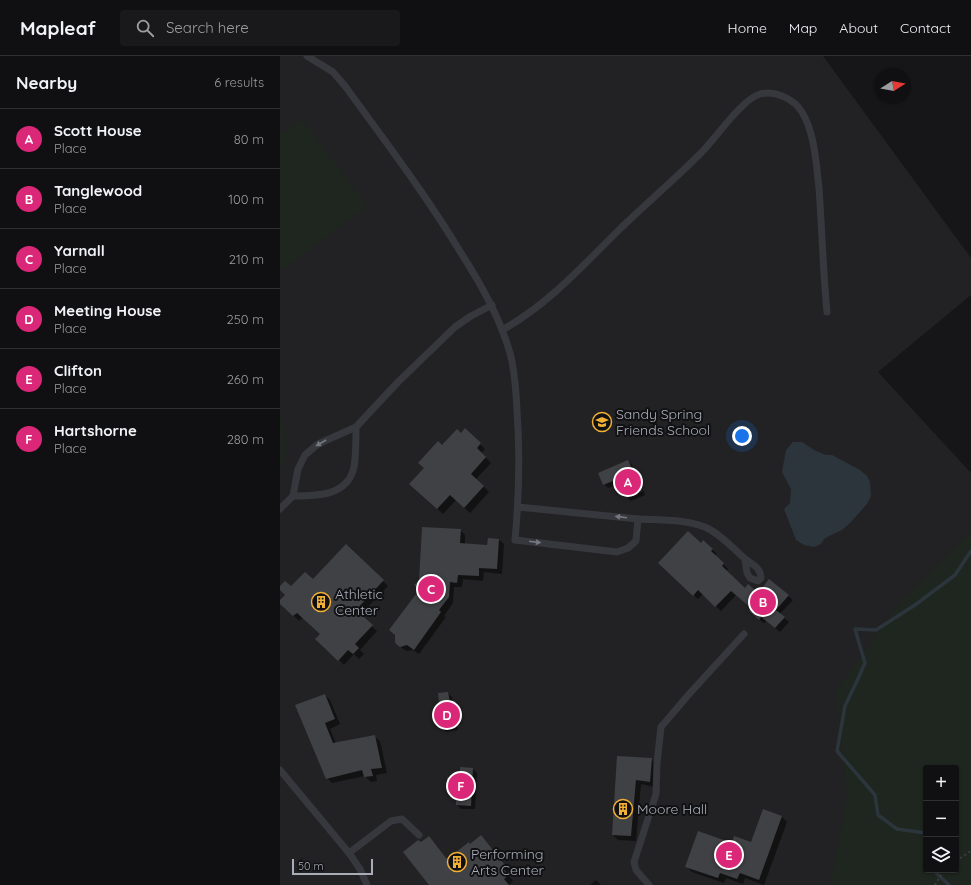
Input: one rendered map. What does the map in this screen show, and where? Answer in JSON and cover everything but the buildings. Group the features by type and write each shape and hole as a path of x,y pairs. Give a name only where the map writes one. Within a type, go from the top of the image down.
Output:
{"lane":[{"path":"307,56 333,72 345,86 437,213 492,305 510,355 516,390 519,433 518,507 515,540 617,552 628,548 636,541 638,519"},
{"path":"502,330 520,320 549,298 625,224 676,178 708,146 748,100 760,94 772,93 788,99 797,107 801,111 809,127 816,162 827,312"},
{"path":"280,509 293,496 298,469 305,455 318,444 356,427 398,382 455,327 471,316 492,305"},
{"path":"293,496 317,496 338,490 348,481 354,468 356,427"},
{"path":"518,507 638,519 687,522 706,527 720,536 745,559"},
{"path":"649,885 636,870 634,862 656,794 657,763 661,727 744,634"},
{"path":"280,770 349,853 360,869 367,885"},
{"path":"349,853 391,821 402,820 419,834"}],"path":[{"path":"959,859 971,851"},
{"path":"936,884 942,873"}],"shaded area":[{"name":"Sandy Spring Friends School","path":"280,56 823,56 971,258 971,295 878,372 971,473 971,885 280,885"},
{"path":"302,119 367,206 280,272 280,135"},
{"path":"280,408 286,448 284,464 280,471"},
{"path":"793,442 802,442 814,450 826,455 832,455 860,470 867,476 870,482 871,496 867,504 842,530 824,539 821,544 814,547 804,545 796,540 784,509 790,503 791,489 782,472 786,450"},
{"path":"971,532 971,885 830,885 847,797 836,691 901,601"}],"waterway":[{"path":"923,833 897,829 878,815 875,795 837,751 845,706 865,663 855,629 876,630 915,605 955,575 971,551"},
{"path":"936,873 949,885"}],"place":[{"name":"Sandy Spring Friends School","path":"602,422"},
{"name":"Scott House","path":"628,482"},
{"name":"Yarnall","path":"431,589"},
{"name":"Athletic Center","path":"321,602"},
{"name":"Tanglewood","path":"763,602"},
{"name":"Meeting House","path":"447,715"},
{"name":"Hartshorne","path":"461,786"},
{"name":"Moore Hall","path":"623,809"},
{"name":"Clifton","path":"729,855"},
{"name":"Performing Arts Center","path":"457,862"}]}
